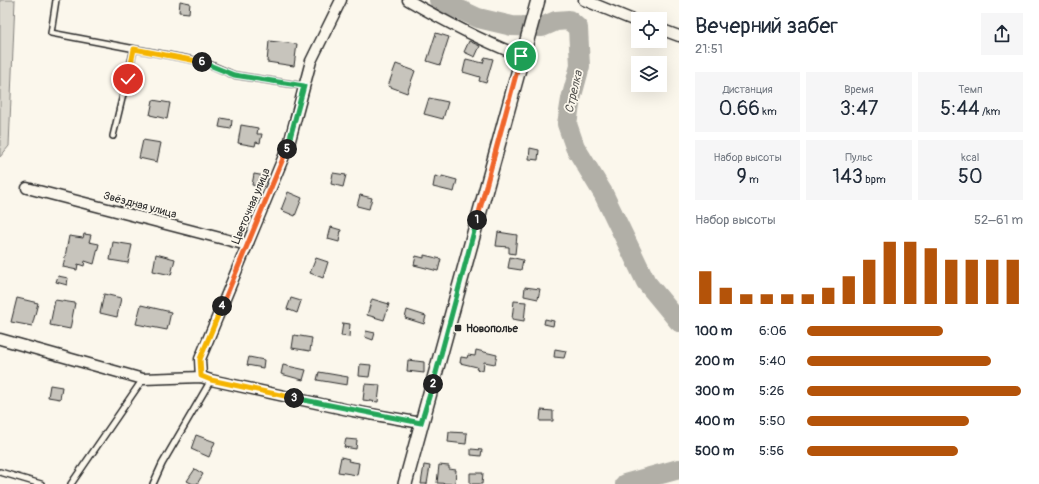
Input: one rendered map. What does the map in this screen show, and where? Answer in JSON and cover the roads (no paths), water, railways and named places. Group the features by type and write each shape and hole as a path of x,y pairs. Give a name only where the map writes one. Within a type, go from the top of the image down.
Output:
{"main road":[{"path":"405,484 442,353 521,56 536,6"}],"street":[{"name":"Цветочная улица","path":"201,376 200,359 289,144 311,61 341,0"},
{"path":"408,0 437,17 489,43 521,56"},
{"path":"584,0 631,19"},
{"path":"667,32 679,36"},
{"name":"Звёздная улица","path":"27,188 247,245"},
{"path":"0,339 143,379 201,376 211,380 352,411 421,423"}],"lane":[{"path":"56,0 51,33 204,62 234,75 304,86"},
{"path":"114,136 134,49"},
{"path":"72,484 143,379"},
{"path":"153,484 162,464 211,380"},
{"path":"0,472 41,484"}],"waterway":[{"name":"Стрелка","path":"439,0 478,18 512,26 542,27 556,21 569,20 578,28 580,66 571,99 567,124 575,147 603,193 646,282 679,322"},
{"name":"Стрелка","path":"625,484 679,469"}],"place":[{"name":"Новополье","path":"458,328"}]}
